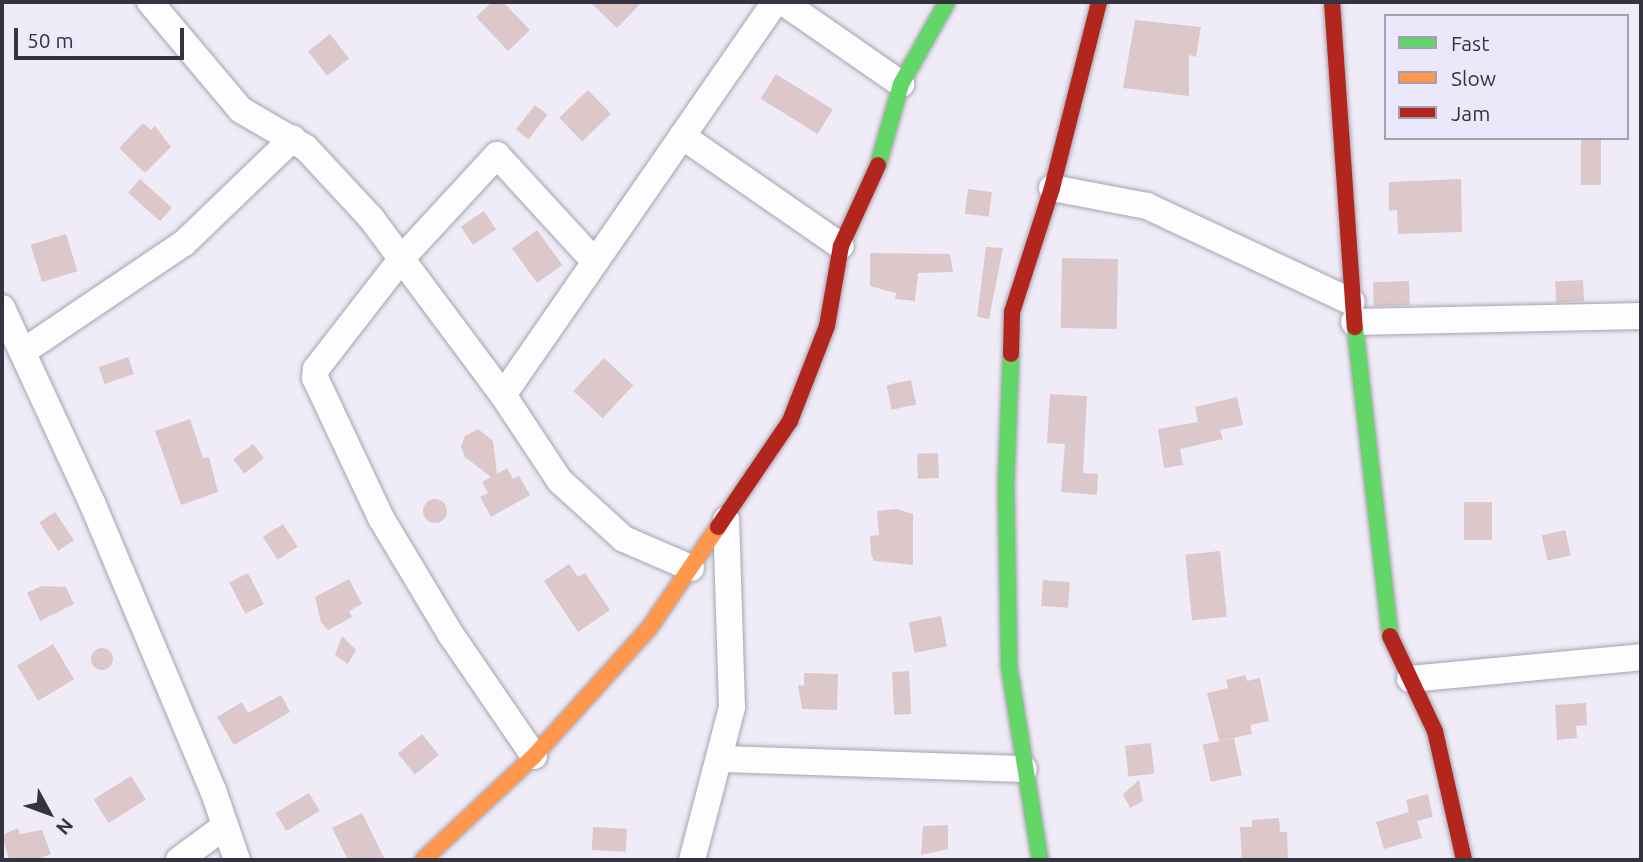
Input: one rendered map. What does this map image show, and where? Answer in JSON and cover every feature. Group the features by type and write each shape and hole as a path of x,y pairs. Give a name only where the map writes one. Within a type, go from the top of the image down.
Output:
{"street":[{"path":"150,2 241,110 293,138 371,218 503,395 560,481 600,522 624,539 691,568"},
{"path":"503,395 775,2"},
{"path":"783,2 901,85"},
{"path":"423,860 534,756 650,628 726,520 790,421 827,326 841,246 876,173 901,85 947,2"},
{"path":"1040,860 1009,666 1006,486 1012,312 1052,188 1100,2"},
{"path":"1332,2 1353,312 1389,635 1435,731 1464,860"},
{"path":"682,136 841,246"},
{"path":"24,351 184,243 293,138"},
{"path":"534,756 451,635 381,518 315,378 318,361 402,258 497,155 595,262"},
{"path":"1052,188 1147,206 1353,312 1641,316"},
{"path":"2,308 104,530 237,860"},
{"path":"692,860 721,760 732,707 726,520"},
{"path":"1410,679 1641,657"},
{"path":"721,760 1024,769"},
{"path":"178,860 225,826"}],"building":[{"path":"492,2 503,2 530,30 508,51 476,17"},
{"path":"590,2 642,2 617,28"},
{"path":"1135,20 1201,27 1196,57 1189,55 1189,96 1123,88"},
{"path":"330,34 349,58 327,76 308,51"},
{"path":"776,74 833,110 817,134 761,99"},
{"path":"588,90 611,114 582,142 559,118"},
{"path":"535,105 548,115 529,139 516,129"},
{"path":"143,123 151,130 155,126 171,147 145,173 119,148"},
{"path":"1581,140 1601,140 1601,185 1581,185"},
{"path":"140,179 172,208 160,221 128,192"},
{"path":"1461,179 1462,232 1398,234 1397,210 1389,211 1389,182"},
{"path":"968,189 992,192 989,217 965,214"},
{"path":"484,211 496,229 473,245 461,227"},
{"path":"537,230 562,265 537,283 512,248"},
{"path":"66,234 77,271 42,282 31,245"},
{"path":"986,247 1003,248 989,319 977,317"},
{"path":"870,253 950,254 953,272 918,273 915,301 895,299 896,293 870,286"},
{"path":"1062,258 1118,259 1117,329 1061,328"},
{"path":"1583,280 1584,301 1556,302 1555,281"},
{"path":"1409,281 1410,305 1374,306 1373,282"},
{"path":"128,357 134,374 105,384 99,367"},
{"path":"604,358 633,385 603,418 573,391"},
{"path":"911,380 916,404 892,410 887,385"},
{"path":"1050,394 1087,396 1083,473 1098,474 1097,495 1061,492 1065,444 1047,443"},
{"path":"1237,397 1243,425 1220,430 1223,439 1180,449 1183,465 1164,468 1158,429 1198,422 1195,407"},
{"path":"190,419 203,458 209,457 218,492 181,505 155,431"},
{"path":"478,429 493,441 497,474 507,468 513,479 519,476 530,495 491,517 480,497 488,493 482,482 491,477 465,457 461,447 465,436"},
{"path":"253,444 264,458 244,474 233,459"},
{"path":"938,453 939,478 918,479 917,454"},
{"path":"435,499 444,502 447,511 444,520 435,523 426,520 423,511 426,502"},
{"path":"1464,502 1492,502 1492,540 1464,540"},
{"path":"897,509 913,514 913,565 874,561 871,553 870,536 879,535 877,511"},
{"path":"55,512 74,540 58,551 39,523"},
{"path":"283,524 298,547 278,560 263,537"},
{"path":"1565,530 1571,555 1547,561 1542,535"},
{"path":"1220,551 1227,617 1192,620 1185,555"},
{"path":"569,564 578,577 585,573 610,610 578,632 544,581"},
{"path":"248,573 264,604 245,614 229,583"},
{"path":"349,579 362,604 349,611 352,617 328,630 321,622 315,597"},
{"path":"1043,580 1070,582 1068,608 1041,606"},
{"path":"41,586 66,587 74,604 40,621 27,593"},
{"path":"941,616 947,646 915,653 909,622"},
{"path":"342,636 356,650 348,664 335,655"},
{"path":"53,644 74,679 38,701 17,666"},
{"path":"102,648 110,651 113,659 110,667 102,670 94,667 91,659 94,651"},
{"path":"909,671 911,714 894,715 892,672"},
{"path":"804,673 838,674 837,710 802,709 798,685 804,686"},
{"path":"1245,675 1247,681 1260,678 1269,721 1250,725 1252,734 1219,741 1207,693 1228,688 1226,680"},
{"path":"281,695 290,712 234,745 217,717 242,702 248,713"},
{"path":"1586,703 1587,725 1576,726 1577,738 1557,740 1555,705"},
{"path":"422,734 439,755 415,774 398,754"},
{"path":"1234,738 1242,775 1211,782 1203,745"},
{"path":"1151,743 1154,774 1128,777 1125,746"},
{"path":"131,776 146,800 109,823 94,799"},
{"path":"1139,780 1143,801 1130,808 1123,794"},
{"path":"309,793 320,811 286,831 276,813"},
{"path":"1428,794 1433,817 1417,821 1422,838 1384,849 1376,822 1409,812 1406,800"},
{"path":"362,813 385,860 348,860 332,828"},
{"path":"1279,818 1280,832 1287,832 1288,860 1242,860 1240,827 1252,827 1252,820"},
{"path":"948,825 948,849 921,855 923,826"},
{"path":"593,827 627,829 626,852 592,850"},
{"path":"18,828 20,834 42,830 51,854 35,860 9,860 2,835"}],"traffic: fast":[{"path":"878,165 901,84 947,2"},
{"path":"1355,327 1390,636"},
{"path":"1011,354 1006,486 1009,666 1040,860"}],"traffic: slow":[{"path":"423,860 534,756 650,627 718,527"}],"traffic: jam":[{"path":"1011,354 1012,312 1052,188 1099,2"},
{"path":"1332,2 1355,327"},
{"path":"718,527 790,421 827,326 841,246 878,165"},
{"path":"1390,636 1435,731 1464,860"}]}
